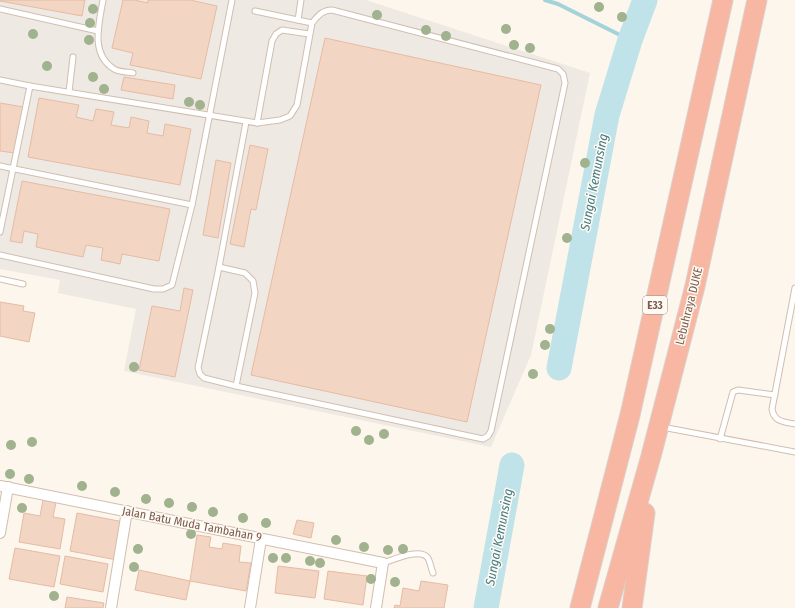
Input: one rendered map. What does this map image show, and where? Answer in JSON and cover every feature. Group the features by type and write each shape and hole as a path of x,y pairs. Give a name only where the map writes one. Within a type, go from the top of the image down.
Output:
{"highway":[{"name":"E33","path":"580,608 630,415 656,305 723,0"},
{"name":"Lebuhraya DUKE","path":"608,608 659,427 695,286 757,0"},
{"path":"571,608 622,443"},
{"path":"632,608 651,456"}],"street":[{"name":"Jalan Batu Muda Tambahan 9","path":"4,486 383,563"},
{"path":"0,533 4,486"},
{"path":"111,608 127,511"},
{"path":"250,608 261,539"},
{"path":"376,608 383,563"}],"lane":[{"path":"103,0 98,31 100,54 115,70 133,73"},
{"path":"0,255 154,289 163,289 172,285 192,205 232,0"},
{"path":"298,20 301,0"},
{"path":"0,9 98,31"},
{"path":"0,80 30,86 69,92 246,122 257,124 280,120 290,116 297,105 312,23 320,13 326,10 332,10 558,69 563,74 565,83 491,431 488,436 483,439 236,386 204,378 200,374 198,368 219,267 246,122"},
{"path":"255,11 312,23"},
{"path":"257,124 272,41 276,34 282,30 309,34"},
{"path":"69,92 73,57"},
{"path":"0,232 30,86"},
{"path":"0,166 192,205"},
{"path":"219,267 245,273 253,280 255,293 236,386"},
{"path":"0,279 23,284"},
{"path":"795,288 772,409 773,415 778,421 795,424"},
{"path":"720,439 733,392 738,390 775,395"},
{"path":"659,427 795,452"},
{"path":"383,563 409,554 422,554 428,557 433,573"}],"shaded area":[{"path":"0,0 366,0 590,73 531,355 491,447 124,371 136,309 58,293 60,280 0,269"}],"building":[{"path":"0,0 85,0 82,16"},
{"path":"123,0 134,0 148,3 148,0 190,0 217,6 201,79 130,65 133,53 112,48"},
{"path":"325,38 541,85 467,422 251,375"},
{"path":"124,77 175,85 173,99 121,90"},
{"path":"39,98 79,105 76,117 93,121 96,109 114,112 111,125 129,128 131,117 149,121 147,133 163,136 165,124 191,129 180,185 28,157"},
{"path":"0,103 24,107 15,153 0,151"},
{"path":"250,145 268,149 256,210 251,209 244,247 230,244"},
{"path":"216,160 231,163 218,238 203,235"},
{"path":"22,181 170,209 159,261 122,254 120,264 101,260 103,248 86,245 83,257 36,247 38,234 24,231 22,243 10,241"},
{"path":"184,288 193,290 175,377 139,370 152,306 180,311"},
{"path":"0,302 24,306 23,311 35,313 29,342 0,336"},
{"path":"43,500 56,502 53,517 65,519 60,549 19,542 24,513 40,516"},
{"path":"77,513 124,522 117,560 70,551"},
{"path":"297,520 314,523 311,538 293,534"},
{"path":"197,535 211,537 209,547 222,549 223,543 241,546 239,562 251,563 246,591 190,581"},
{"path":"15,548 60,556 54,587 9,579"},
{"path":"65,556 108,564 103,592 60,584"},
{"path":"278,566 319,571 315,598 275,593"},
{"path":"139,570 190,581 186,600 135,590"},
{"path":"328,571 367,576 363,605 324,599"},
{"path":"421,581 448,585 444,608 394,608 395,605 400,606 403,588 419,591"},
{"path":"67,597 104,603 103,608 65,608"}],"waterway":[{"path":"545,0 558,4 630,40"},
{"name":"Sungai Kemunsing","path":"559,368 607,115 630,40 645,0"},
{"name":"Sungai Kemunsing","path":"486,608 512,465"}]}
